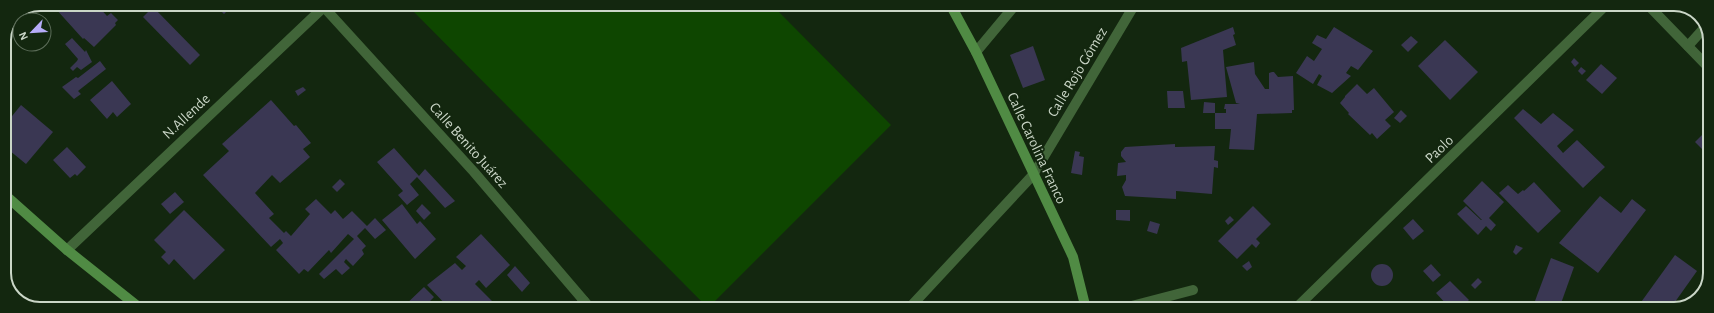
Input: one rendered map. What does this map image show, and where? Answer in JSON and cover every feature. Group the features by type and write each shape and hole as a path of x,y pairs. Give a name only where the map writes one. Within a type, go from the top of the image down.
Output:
{"street":[{"name":"N.Allende","path":"67,250 318,11"},
{"name":"Calle Benito Juárez","path":"329,11 474,172 585,302"},
{"name":"Calle Carolina Franco","path":"954,11 976,52 1073,257 1084,302"},
{"path":"976,52 1010,11"},
{"name":"Calle Rojo Gómez","path":"915,302 1033,175 1131,11"},
{"name":"Paolo","path":"1302,302 1600,11"},
{"path":"1654,11 1703,62"},
{"path":"1688,46 1701,31"},
{"path":"11,200 67,250 132,302"},
{"path":"1147,302 1193,290"}],"green space":[{"path":"413,11 778,11 891,125 714,302 702,302"}],"building":[{"path":"58,11 102,11 107,16 111,13 118,20 115,23 116,25 94,47 84,38 83,39"},
{"path":"149,11 157,11 200,55 190,65 143,17"},
{"path":"1233,27 1235,34 1233,35 1236,45 1223,50 1227,97 1191,100 1187,61 1182,62 1181,48"},
{"path":"1334,27 1373,51 1358,70 1351,66 1346,73 1351,76 1332,93 1317,85 1322,76 1319,74 1313,84 1296,73 1307,56 1314,61 1322,49 1312,43 1317,35 1326,39"},
{"path":"1411,36 1418,42 1408,52 1401,45"},
{"path":"72,38 85,52 86,50 92,62 81,70 77,67 73,71 70,68 78,59 65,44"},
{"path":"1445,40 1478,72 1450,100 1418,66"},
{"path":"1033,46 1045,80 1023,88 1010,55"},
{"path":"1574,58 1579,63 1575,67 1571,62"},
{"path":"100,61 106,69 78,91 81,94 74,99 62,87 76,77 78,78"},
{"path":"1254,62 1255,74 1265,89 1269,89 1269,73 1274,72 1278,77 1293,76 1294,110 1292,110 1292,113 1257,114 1254,150 1229,149 1231,129 1215,129 1215,113 1226,113 1226,109 1224,109 1225,104 1240,104 1236,103 1226,67"},
{"path":"1601,64 1617,78 1602,94 1586,80"},
{"path":"1581,67 1586,71 1582,75 1578,71"},
{"path":"112,81 131,104 117,117 113,112 107,119 90,100"},
{"path":"1357,84 1367,94 1374,88 1394,112 1385,120 1391,126 1377,139 1372,133 1370,135 1348,114 1349,113 1340,103"},
{"path":"303,87 306,90 298,96 295,91"},
{"path":"1167,91 1183,91 1185,108 1168,108"},
{"path":"271,100 294,126 296,125 311,143 303,149 310,157 280,183 272,175 255,193 274,214 269,218 284,233 286,231 291,236 310,214 305,209 316,199 331,214 335,210 343,219 352,211 367,226 375,218 386,230 375,239 365,228 357,236 366,246 362,250 364,254 353,266 346,259 344,262 350,268 342,275 336,269 324,279 319,274 354,239 348,234 331,253 329,250 308,272 304,269 299,274 276,250 283,243 280,239 271,247 203,175 229,151 222,144"},
{"path":"1204,102 1215,103 1215,113 1203,113"},
{"path":"21,105 53,132 26,164 11,152 11,117"},
{"path":"1523,109 1541,124 1553,113 1574,130 1557,146 1563,153 1577,140 1605,167 1583,188 1514,118"},
{"path":"1401,110 1407,116 1400,123 1394,118"},
{"path":"1703,134 1703,150 1695,142"},
{"path":"1175,144 1175,147 1215,146 1214,160 1218,161 1218,168 1214,167 1212,194 1176,191 1176,199 1125,196 1122,187 1126,180 1126,175 1117,176 1118,163 1126,162 1121,156 1121,152 1125,147"},
{"path":"67,147 86,167 77,176 75,174 70,178 53,160"},
{"path":"394,148 419,176 425,169 455,201 445,208 417,177 410,184 419,195 407,205 398,195 403,191 377,162"},
{"path":"1075,151 1080,152 1079,156 1084,157 1082,175 1071,173"},
{"path":"340,179 345,184 337,192 332,187"},
{"path":"1482,181 1504,202 1489,218 1496,225 1491,231 1486,226 1478,235 1457,214 1466,206 1482,220 1463,201"},
{"path":"1534,182 1561,211 1538,233 1499,193 1508,185 1518,194"},
{"path":"175,192 184,202 170,214 161,204"},
{"path":"1600,196 1621,213 1632,199 1646,210 1598,273 1559,243"},
{"path":"402,204 417,224 420,221 436,239 415,259 382,220"},
{"path":"422,204 431,213 424,220 416,211"},
{"path":"1253,206 1271,224 1256,239 1260,243 1256,248 1252,244 1237,259 1218,241"},
{"path":"184,210 225,250 194,280 174,259 169,265 161,257 166,252 154,240"},
{"path":"1116,210 1130,210 1130,221 1116,220"},
{"path":"1230,216 1234,220 1228,225 1225,221"},
{"path":"1413,219 1424,231 1413,240 1403,228"},
{"path":"1150,221 1160,224 1157,234 1147,231"},
{"path":"481,234 510,265 486,288 479,280 475,284 492,301 491,302 443,302 427,285 455,263 462,270 466,266 456,257"},
{"path":"1516,245 1523,248 1516,255 1513,252"},
{"path":"1675,255 1697,271 1675,302 1641,302"},
{"path":"1551,258 1574,267 1562,302 1535,302"},
{"path":"1249,261 1252,267 1247,271 1242,266"},
{"path":"1382,264 1390,267 1393,275 1390,283 1382,286 1374,283 1371,275 1374,267"},
{"path":"1431,264 1441,275 1433,282 1423,271"},
{"path":"515,266 530,283 522,292 507,275"},
{"path":"1478,278 1482,282 1475,289 1471,285"},
{"path":"1450,281 1469,300 1467,302 1444,302 1436,293"},
{"path":"424,287 434,297 429,302 408,302"}]}
